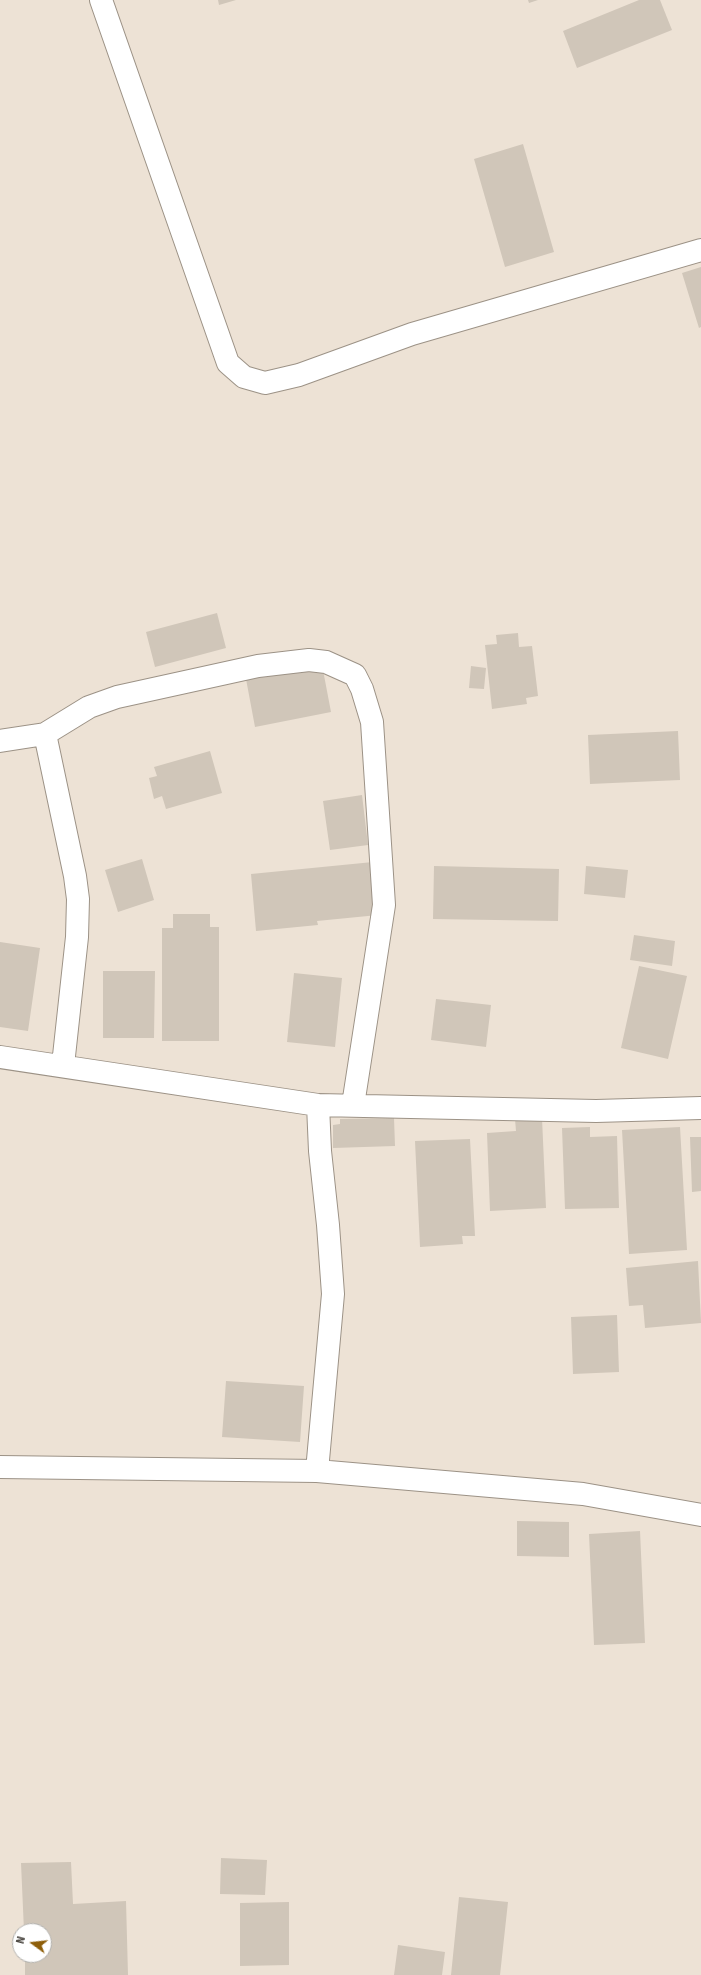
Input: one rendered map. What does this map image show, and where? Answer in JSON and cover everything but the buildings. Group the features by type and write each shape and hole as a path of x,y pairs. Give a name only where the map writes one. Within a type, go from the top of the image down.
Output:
{"street":[{"path":"101,0 228,363 244,376 265,382 299,375 412,334 701,250"},
{"path":"0,741 45,734 89,707 117,697 258,666 309,660 326,662 355,675 362,688 372,722 384,905 353,1106"},
{"path":"45,734 75,876 78,899 77,937 63,1065"},
{"path":"0,1057 63,1065 318,1105 596,1111 701,1108"},
{"path":"317,1471 333,1294 328,1225 320,1151 318,1105"},
{"path":"0,1467 317,1471 583,1494 701,1515"}]}
